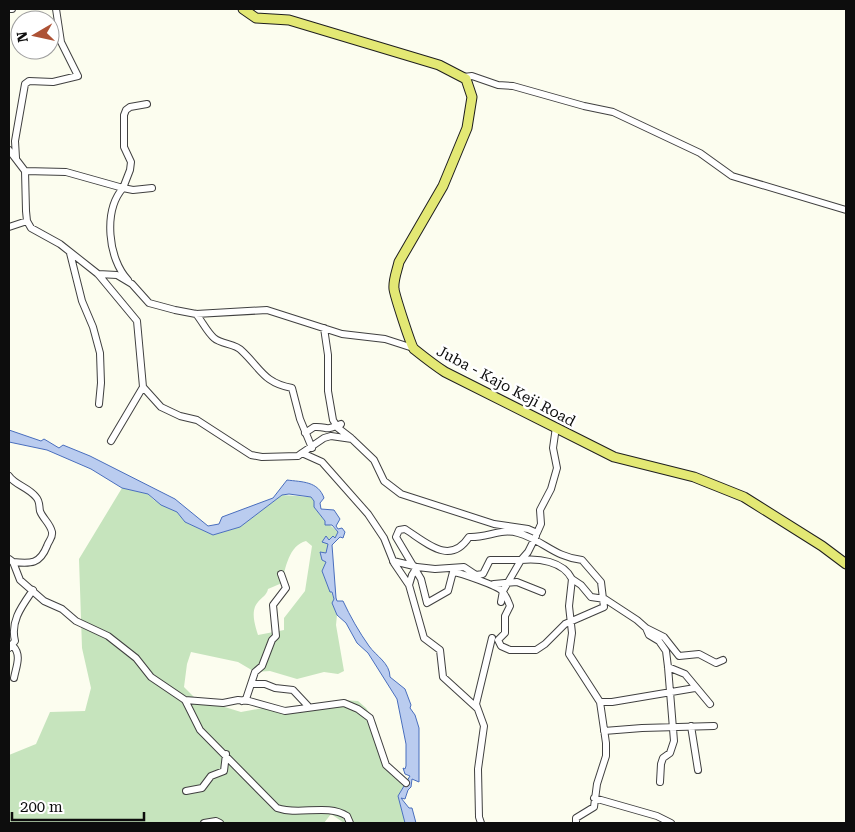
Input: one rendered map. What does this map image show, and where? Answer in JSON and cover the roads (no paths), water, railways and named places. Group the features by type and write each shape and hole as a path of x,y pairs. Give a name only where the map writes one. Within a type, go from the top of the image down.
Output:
{"main road":[{"path":"243,9 256,18 289,20 362,44 439,65 463,77"},
{"name":"Juba - Kajo Keji Road","path":"463,77 470,87 472,96 468,128 443,186 399,262 395,276 394,289 413,348 418,350 430,363 445,372 556,427 590,447 614,457 694,477 729,490 822,546 846,564"}],"street":[{"path":"16,158 15,141 26,82 52,82 78,76 61,42 56,9"},
{"path":"463,77 472,76 498,85 513,86 613,112 700,153 732,176 846,210"},
{"path":"147,104 130,107 124,115 124,147 131,162 123,188 113,207 112,237 118,267 152,305 196,314 267,310 342,334 385,339 413,348"},
{"path":"9,150 25,171 27,221 34,230 51,238 98,274 137,320 143,387 111,441"},
{"path":"25,171 66,172 123,188 134,190 152,188"},
{"path":"9,227 27,221"},
{"path":"70,252 82,300 93,327 100,353 101,382 99,404"},
{"path":"98,274 116,275 132,284"},
{"path":"196,314 213,337 240,349 263,376 278,382 282,386 292,388 305,433 312,448"},
{"path":"324,328 328,355 328,391 333,420 338,428 374,460 384,481 400,494 494,524 528,529 537,533"},
{"path":"143,387 161,407 180,416 197,420 251,455 262,457 298,456 324,438 331,436 352,439"},
{"path":"305,433 314,427 323,430 332,429 341,424 338,428"},
{"path":"501,602 503,591 521,560 528,552 541,524 540,510 551,489 557,468 553,448 556,427"},
{"path":"302,453 322,462 342,483 345,491 359,503 384,538 393,561 409,585 424,638 440,650 443,678 477,708 484,726 478,769 479,817 481,823"},
{"path":"9,476 12,481 25,486 38,498 41,512 52,533 45,553 40,558 25,563 11,560"},
{"path":"494,584 503,591 510,606 505,616 505,633 498,640 502,646 510,650 536,650 545,644 565,624 604,607 601,582 582,560 566,558 540,542 518,533 503,531 479,537 469,537 463,546 454,552 444,552 405,529 399,530 396,537 421,579 426,603 448,591 453,572 483,583 517,582 542,592"},
{"path":"11,560 20,580 44,601 62,609 76,621 108,636 136,658 151,678 185,700 200,730 226,754 258,791 277,808 293,812 335,811 347,816 350,823"},
{"path":"393,561 418,568 464,567 476,575 483,574 490,560 550,561 570,575 591,598 606,599 646,628 664,637 679,656 699,654 716,663 723,660"},
{"path":"409,585 412,575 418,568"},
{"path":"242,701 246,699 255,672 262,666 272,640 276,636 273,605 286,588 281,574"},
{"path":"572,579 569,606 572,633 569,654 600,702 606,756 596,784 594,807 576,818 576,823"},
{"path":"14,678 18,661 16,648 11,647 13,628 16,618 33,590"},
{"path":"646,628 649,635 659,641 666,651 668,667 674,741 670,753 663,758 660,782"},
{"path":"477,708 492,638"},
{"path":"668,667 684,674 710,704"},
{"path":"252,684 265,684 275,688 292,690 308,706"},
{"path":"600,702 604,704 695,688"},
{"path":"185,700 195,699 223,703 242,701 285,711 339,703 358,709 372,721 381,754 388,768 406,783"},
{"path":"192,711 195,699"},
{"path":"691,726 698,770"},
{"path":"604,731 714,726"},
{"path":"186,791 202,788 211,776 224,771 226,754"},
{"path":"594,798 657,816 671,823"},
{"path":"204,823 216,821 220,823"}],"water":[{"path":"9,430 41,441 44,439 59,448 63,445 90,456 175,499 208,526 219,524 222,517 273,498 287,480 309,483 318,488 324,498 320,503 321,509 334,510 340,519 336,526 338,529 342,528 345,532 343,538 340,537 332,545 337,601 343,601 365,641 388,668 390,677 405,689 411,705 410,708 415,715 419,728 419,782 412,779 411,787 405,799 401,798 409,808 412,808 416,823 405,823 398,796 410,776 405,774 403,768 405,769 406,766 406,744 397,699 368,653 357,643 346,623 337,615 332,603 334,599 332,592 330,592 322,571 326,562 322,560 320,552 326,553 328,544 322,542 326,536 329,540 333,536 335,538 338,532 332,525 325,525 325,521 314,507 314,501 311,497 282,495 240,527 213,535 185,522 177,512 161,505 148,494 122,488 91,469 47,450 9,442"}]}
